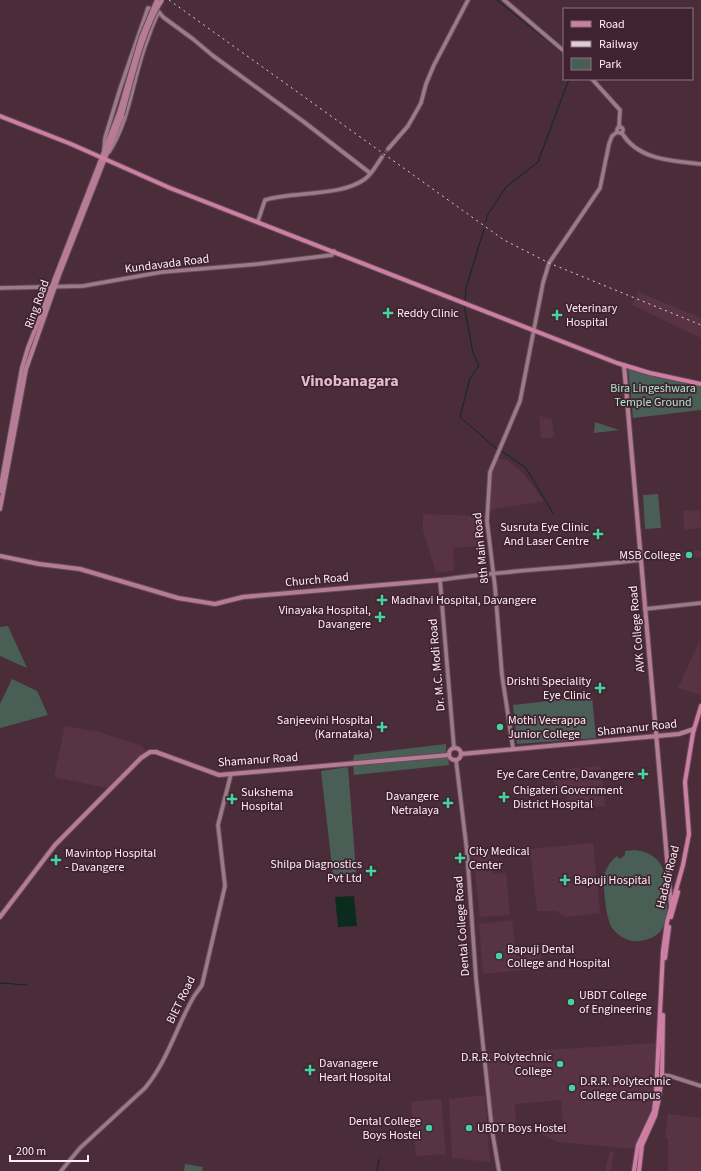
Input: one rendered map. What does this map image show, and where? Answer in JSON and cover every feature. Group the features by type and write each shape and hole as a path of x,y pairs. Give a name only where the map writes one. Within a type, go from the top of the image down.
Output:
{"main road":[{"path":"120,114 141,38 157,0"},
{"path":"120,114 145,39 155,13 162,0"},
{"name":"Ring Road","path":"0,491 22,368 120,114"},
{"path":"0,116 103,158 170,188 258,221 624,365 650,373 701,384"},
{"name":"Ring Road","path":"0,509 26,369 53,287"},
{"name":"AVK College Road","path":"624,365 671,905"},
{"name":"Church Road","path":"0,556 39,564 80,569 155,593 215,604 243,597 440,580"},
{"name":"Hadadi Road","path":"639,1171 642,1145 658,1105 662,1075 663,951 671,905 676,896 689,834 685,782 694,729 701,706"},
{"name":"Shamanur Road","path":"461,754 513,748 678,734 694,729"},
{"path":"454,748 458,749 461,754 456,760 452,759 450,755 450,750 454,748"},
{"name":"Shamanur Road","path":"0,917 55,846 146,754 156,752 206,772 220,775 450,755"},
{"path":"634,1171 638,1145 654,1111 661,1056 666,949 676,896 670,892"}],"street":[{"path":"388,149 408,126 422,103 426,84 434,65 468,0"},
{"path":"504,0 563,50"},
{"path":"105,153 105,138 148,8 159,12 162,17 304,122 370,174"},
{"path":"105,153 115,142 124,120 140,58 159,12"},
{"name":"8th Main Road","path":"513,748 502,675 486,512 490,472 520,400 549,263 600,188 609,144 612,136 619,132 620,110 593,80"},
{"path":"619,132 631,146 642,153 661,158 701,164"},
{"path":"258,221 265,200 334,190 357,184 370,174 382,157"},
{"name":"Kundavada Road","path":"0,288 83,286 162,272 258,264 327,256 332,255 334,251"},
{"name":"Church Road","path":"440,580 460,576 641,560"},
{"name":"Dr. M.C. Modi Road","path":"440,580 454,748"},
{"path":"645,609 701,603"},
{"name":"Dental College Road","path":"456,760 466,852 476,978 493,1139 499,1171"},
{"name":"BIET Road","path":"61,1171 80,1148 153,1079 174,1041 192,999 202,985 225,886 218,825 231,774"},
{"path":"662,1075 670,1076 701,1086"}],"shaded area":[{"path":"638,292 701,318 701,338 632,305"},
{"path":"539,416 552,419 554,437 541,439"},
{"path":"498,459 507,460 523,473 544,501 489,510 491,477"},
{"path":"700,510 701,528 684,530 683,511"},
{"path":"423,514 479,516 480,546 453,548 454,571 436,573 423,530"},
{"name":"MSB College","path":"701,550 701,557 677,560 676,553"},
{"path":"700,640 701,693 700,695 678,688"},
{"path":"65,726 99,732 142,746 145,751 108,788 54,777"},
{"path":"601,766 605,806 567,809 567,793 555,794 553,770"},
{"name":"Bapuji Hospital","path":"593,843 600,913 566,917 556,911 537,911 530,849"},
{"path":"490,854 493,874 506,873 510,915 480,917 473,856"},
{"path":"354,896 357,926 338,927 335,897"},
{"name":"Bapuji Dental College and Hospital","path":"512,920 517,961 517,956 541,954 542,968 483,974 479,924"},
{"name":"D.R.R. Polytechnic College Campus","path":"656,1043 653,1114 640,1132 634,1149 558,1142 537,1132 538,1130 563,1127 561,1100 515,1104 516,1132 494,1134 485,1054"},
{"name":"UBDT Boys Hostel","path":"485,1095 490,1162 452,1158 449,1099"},
{"name":"Dental College Boys Hostel","path":"441,1099 446,1154 416,1156 411,1102"},
{"path":"668,1114 701,1118 701,1171 668,1171 668,1139 665,1137"},
{"path":"610,1151 614,1153 611,1171 605,1171"}],"green space":[{"name":"Bira Lingeshwara Temple Ground","path":"628,367 701,384 701,410 633,418"},
{"path":"595,422 619,430 594,433"},
{"path":"658,494 661,528 645,529 643,495"},
{"path":"8,626 27,668 0,656 0,627"},
{"path":"12,679 37,691 48,715 0,728 0,704"},
{"path":"592,696 596,738 517,744 513,705"},
{"path":"446,744 446,753 353,762 354,755"},
{"path":"448,756 449,765 354,775 353,765"},
{"path":"348,767 356,872 333,875 321,771"},
{"path":"635,850 651,855 662,866 667,898 664,926 659,933 651,938 639,941 628,940 621,937 613,929 608,919 604,885 605,873 611,861 617,856 620,859 625,855 625,851"},
{"path":"185,1164 203,1167 202,1171 184,1171"}],"waterway":[{"path":"497,0 563,53"},
{"path":"486,222 487,216 506,187 538,162 569,80"},
{"path":"465,302 466,288 484,229"},
{"path":"464,305 473,353 479,366 470,378 460,417 498,450"},
{"path":"501,451 526,468 553,513"},
{"path":"0,983 27,985"},
{"path":"377,1171 379,1159"}],"tunnel":[{"path":"382,157 388,149"}],"railway":[{"path":"169,0 504,240 549,263 701,325"}],"place":[{"name":"Reddy Clinic","path":"388,313"},
{"name":"Veterinary Hospital","path":"557,315"},
{"name":"Susruta Eye Clinic And Laser Centre","path":"598,534"},
{"name":"MSB College","path":"689,555"},
{"name":"Madhavi Hospital, Davangere","path":"382,600"},
{"name":"Vinayaka Hospital, Davangere","path":"380,617"},
{"name":"Drishti Speciality Eye Clinic","path":"600,688"},
{"name":"Sanjeevini Hospital (Karnataka)","path":"382,727"},
{"name":"Mothi Veerappa Junior College","path":"500,727"},
{"name":"Eye Care Centre, Davangere","path":"643,774"},
{"name":"Chigateri Government District Hospital","path":"504,797"},
{"name":"Sukshema Hospital","path":"232,799"},
{"name":"Davangere Netralaya","path":"448,803"},
{"name":"City Medical Center","path":"460,858"},
{"name":"Mavintop Hospital - Davangere","path":"56,860"},
{"name":"Shilpa Diagnostics Pvt Ltd","path":"371,871"},
{"name":"Bapuji Hospital","path":"565,880"},
{"name":"Bapuji Dental College and Hospital","path":"499,956"},
{"name":"UBDT College of Engineering","path":"571,1002"},
{"name":"D.R.R. Polytechnic College","path":"560,1064"},
{"name":"Davanagere Heart Hospital","path":"310,1070"},
{"name":"D.R.R. Polytechnic College Campus","path":"572,1088"},
{"name":"Dental College Boys Hostel","path":"429,1128"},
{"name":"UBDT Boys Hostel","path":"469,1128"}],"district":[{"name":"Vinobanagara","path":"350,381"}]}
